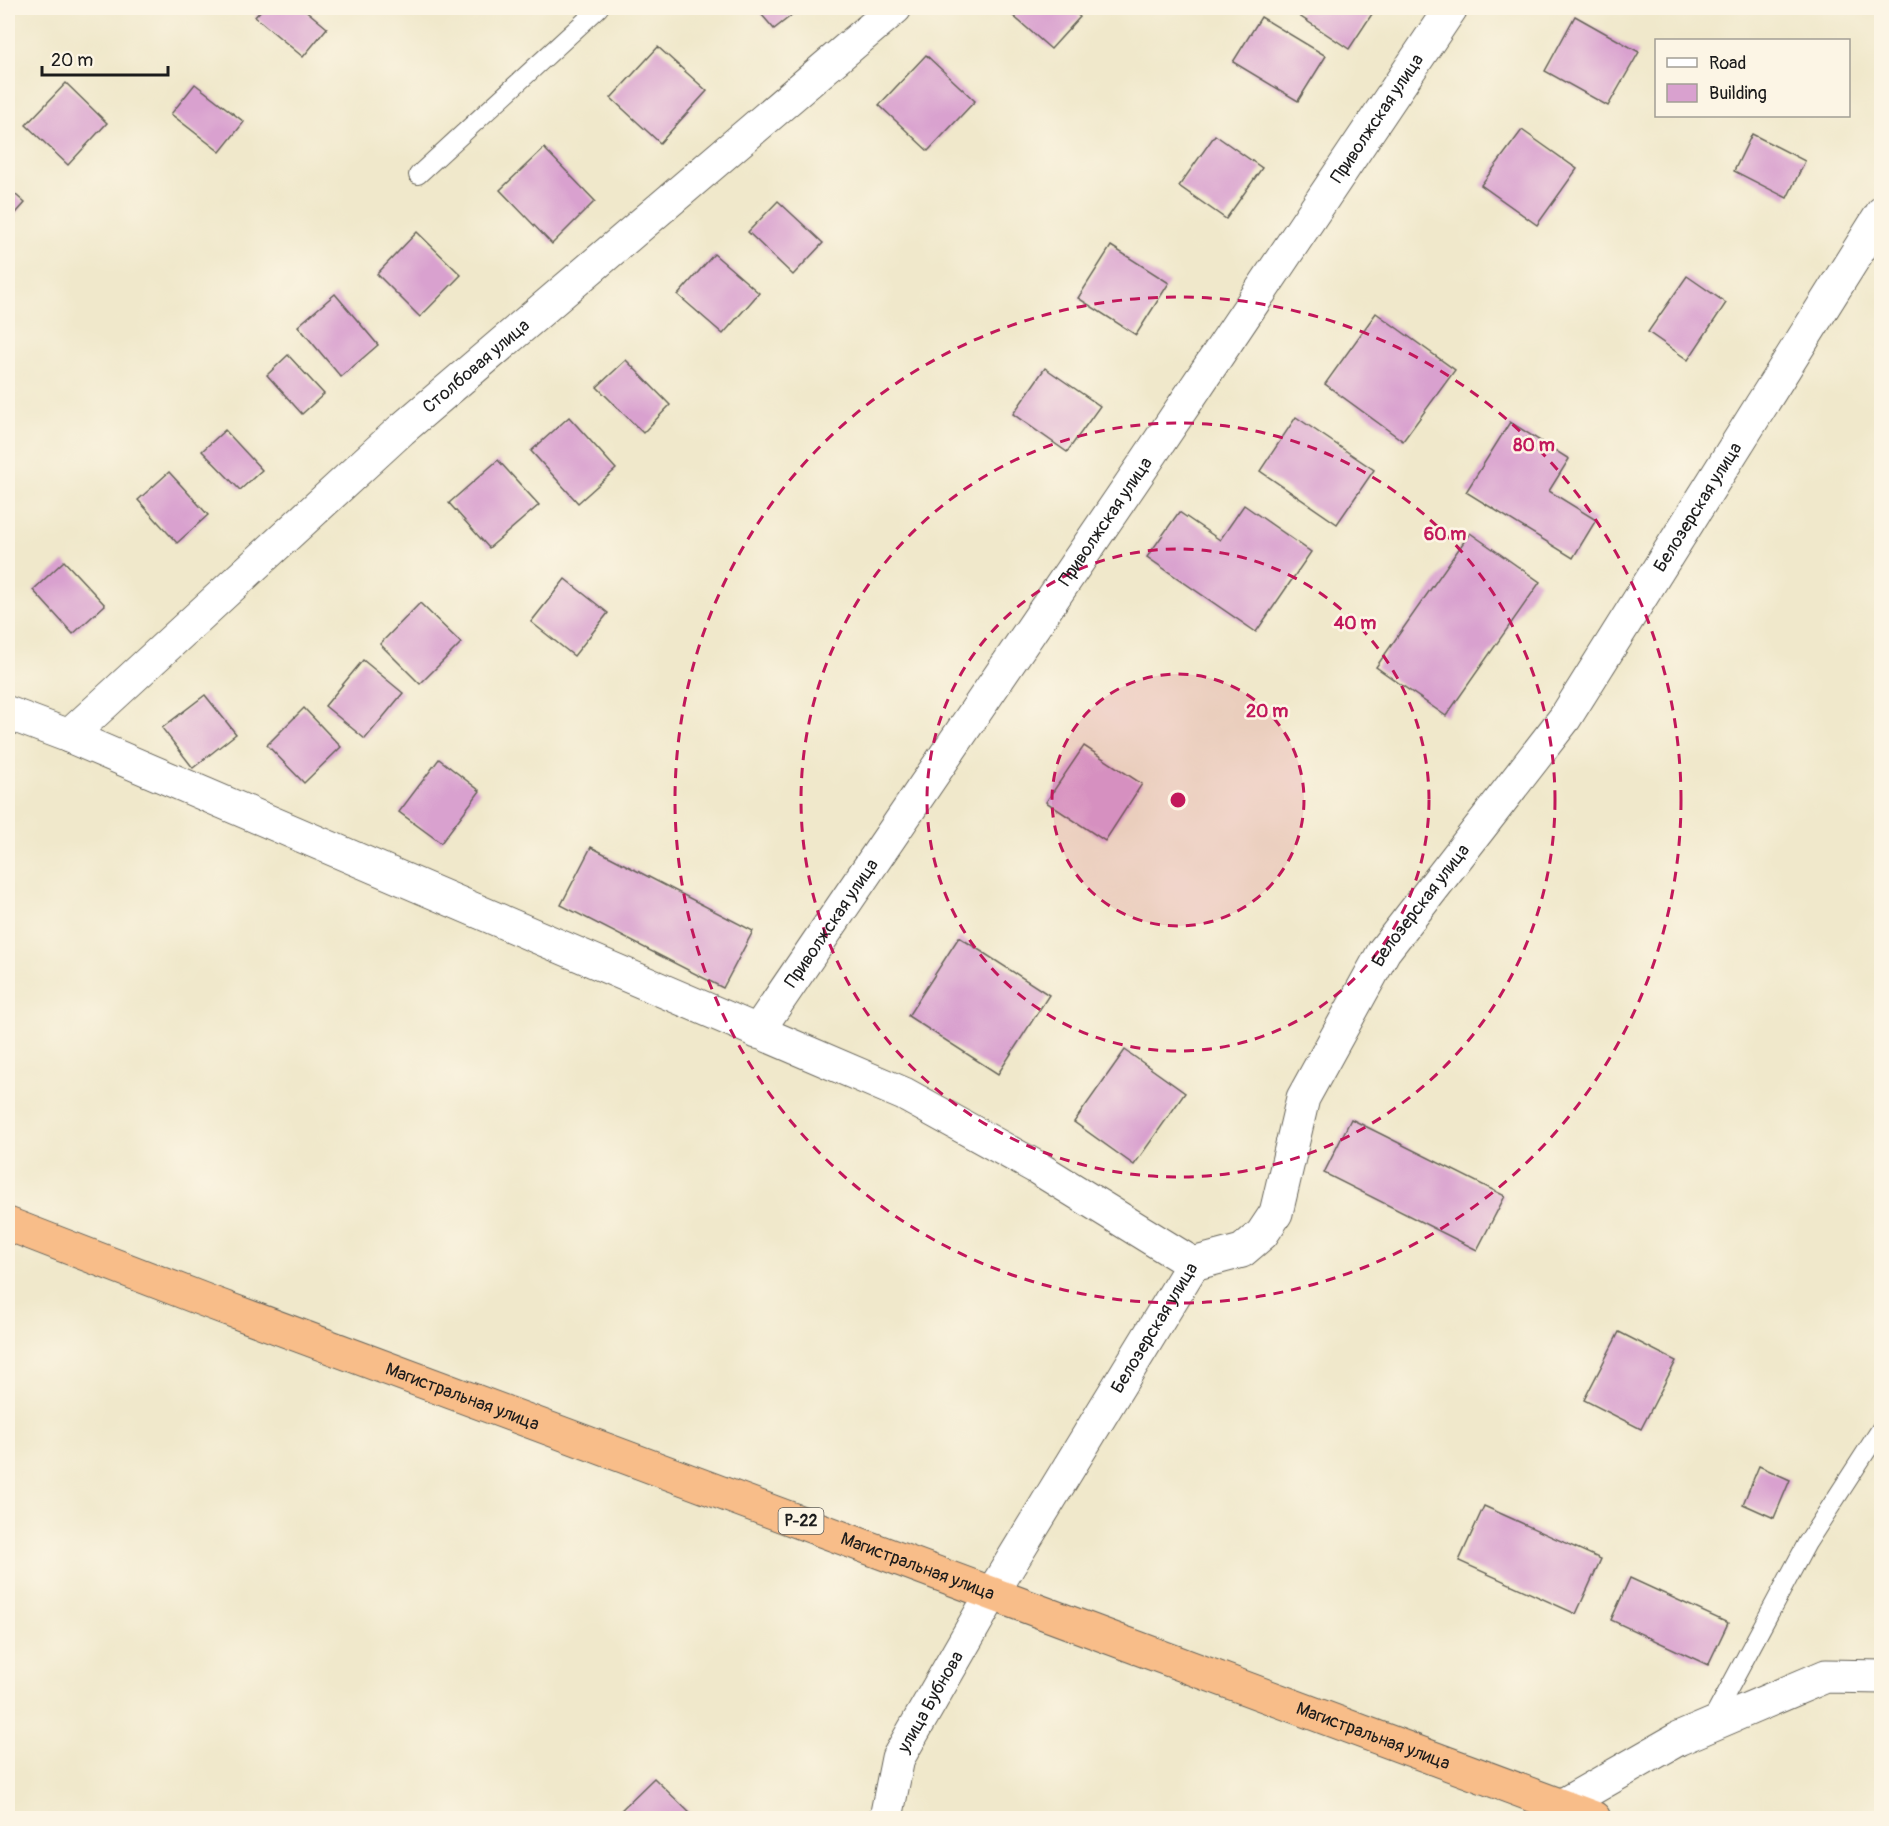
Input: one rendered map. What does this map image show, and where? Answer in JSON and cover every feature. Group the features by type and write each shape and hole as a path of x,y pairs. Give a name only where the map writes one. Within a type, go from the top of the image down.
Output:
{"highway":[{"name":"Магистральная улица","path":"8,1224 212,1303 993,1592 1594,1818"}],"street":[{"name":"Столбовая улица","path":"69,736 400,430 895,8"},
{"name":"Приволжская улица","path":"758,1032 1150,456 1451,8"},
{"name":"Белозерская улица","path":"993,1592 1193,1264 1242,1251 1262,1234 1276,1213 1303,1098 1384,951 1565,718 1881,213"},
{"path":"8,713 69,736 904,1094 1036,1167 1193,1264"},
{"name":"улица Бубнова","path":"886,1818 898,1758 993,1592"},
{"path":"1561,1806 1678,1739 1826,1676 1881,1677"}],"lane":[{"path":"418,175 599,8"},
{"path":"1710,1725 1807,1543 1881,1427"}],"building":[{"path":"263,8 303,8 327,28 303,57 255,17"},
{"path":"756,8 801,8 774,29"},
{"path":"1004,8 1069,8 1080,17 1051,49"},
{"path":"1303,8 1376,8 1349,49 1298,15"},
{"path":"1575,16 1639,52 1608,106 1545,71"},
{"path":"1261,17 1326,56 1298,101 1233,62"},
{"path":"658,47 707,91 660,143 611,98"},
{"path":"926,55 975,101 928,151 879,105"},
{"path":"66,83 107,123 68,165 26,125"},
{"path":"195,84 244,122 220,152 171,114"},
{"path":"1522,130 1577,169 1537,225 1481,185"},
{"path":"1752,134 1805,161 1787,198 1734,171"},
{"path":"1215,135 1262,168 1226,219 1179,186"},
{"path":"544,148 595,201 552,244 500,190"},
{"path":"8,188 25,203 8,222"},
{"path":"778,201 823,243 793,275 748,232"},
{"path":"417,232 461,275 420,317 377,274"},
{"path":"1111,246 1169,283 1136,335 1078,298"},
{"path":"714,254 759,293 723,334 678,295"},
{"path":"1687,276 1726,303 1688,360 1648,332"},
{"path":"335,294 378,345 341,377 298,326"},
{"path":"1376,313 1455,370 1403,441 1325,384"},
{"path":"288,355 324,394 302,414 267,375"},
{"path":"626,360 670,405 643,433 597,387"},
{"path":"1045,368 1100,406 1067,452 1013,414"},
{"path":"569,417 616,469 578,503 531,451"},
{"path":"1296,417 1374,470 1337,524 1260,471"},
{"path":"1510,422 1569,459 1549,491 1596,520 1573,558 1466,492"},
{"path":"225,430 262,470 240,490 202,451"},
{"path":"498,460 539,505 489,548 449,503"},
{"path":"169,472 208,515 177,543 138,500"},
{"path":"1244,505 1311,552 1256,632 1147,557 1179,512 1220,540"},
{"path":"1470,533 1540,582 1446,716 1376,667"},
{"path":"64,561 105,605 73,634 33,590"},
{"path":"565,579 608,613 574,656 531,622"},
{"path":"420,603 461,643 420,684 380,644"},
{"path":"363,660 403,693 365,739 325,706"},
{"path":"205,695 236,734 193,768 162,728"},
{"path":"304,708 341,747 304,783 267,745"},
{"path":"1084,746 1142,784 1105,841 1046,802"},
{"path":"439,759 480,791 441,843 399,812"},
{"path":"591,847 753,931 723,988 561,905"},
{"path":"959,937 1049,995 998,1074 908,1016"},
{"path":"1125,1050 1185,1093 1134,1165 1074,1122"},
{"path":"1351,1119 1505,1196 1477,1250 1324,1173"},
{"path":"1619,1332 1676,1361 1641,1429 1584,1400"},
{"path":"1759,1466 1790,1480 1774,1518 1743,1504"},
{"path":"1484,1506 1601,1559 1576,1614 1459,1561"},
{"path":"1630,1578 1728,1623 1708,1665 1611,1620"},
{"path":"654,1778 695,1818 613,1818"}]}
